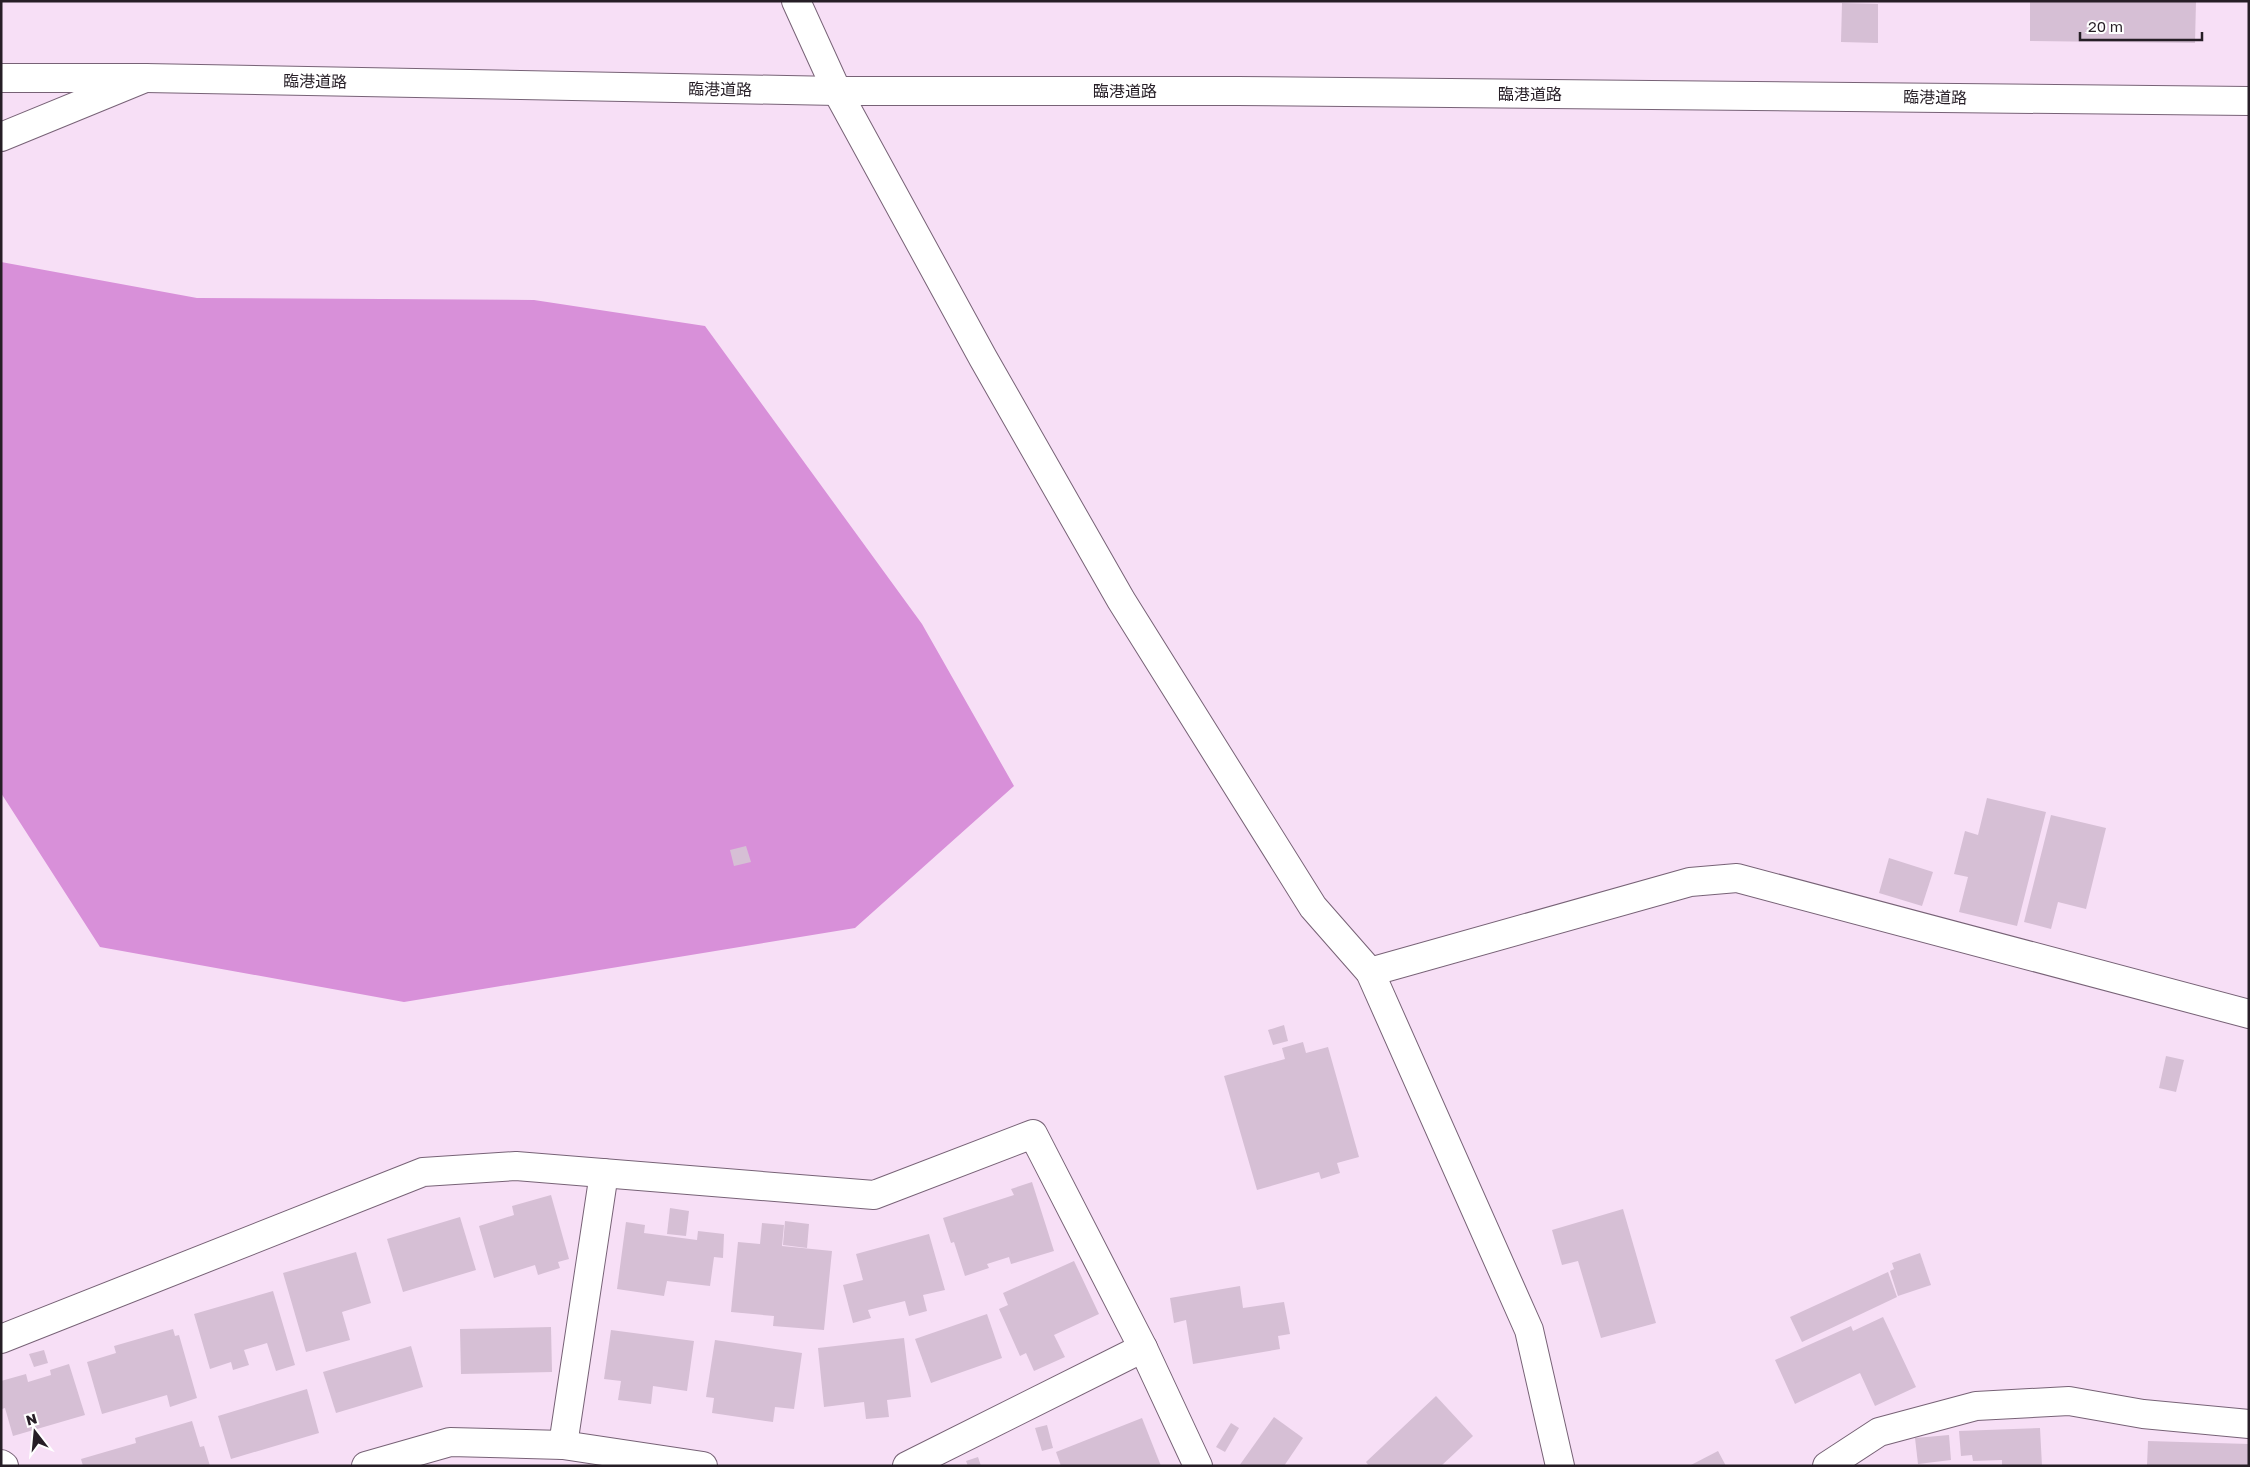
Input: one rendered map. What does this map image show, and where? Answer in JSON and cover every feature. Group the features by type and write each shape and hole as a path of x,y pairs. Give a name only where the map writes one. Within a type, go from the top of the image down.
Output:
{"street":[{"path":"796,1 837,91 983,358 1121,600 1313,907 1370,972 1528,1330 1560,1466"},
{"name":"臨港道路","path":"1,78 145,78 837,91 1256,92 2249,101"},
{"path":"1,137 145,78"},
{"path":"1370,972 1690,882 1737,878 2249,1014"},
{"path":"1,1339 423,1172 516,1166 874,1195 1033,1134 1143,1348 1198,1466"},
{"path":"563,1445 604,1173"},
{"path":"907,1466 1143,1348"},
{"path":"1826,1466 1879,1432 1976,1406 2069,1401 2143,1414 2249,1424"},
{"path":"366,1466 450,1442 563,1445 703,1466"}],"shaded area":[{"path":"1,262 197,298 534,300 705,326 922,624 1014,786 855,928 404,1002 100,947 1,793"}],"building":[{"path":"2030,1 2196,1 2195,43 2030,41"},
{"path":"1842,3 1878,4 1878,43 1841,42"},
{"path":"1987,798 2046,812 2017,926 1959,912 1968,877 1954,874 1965,831 1978,835"},
{"path":"2051,815 2106,828 2086,909 2058,902 2051,929 2024,922"},
{"path":"746,846 751,862 734,866 730,850"},
{"path":"1889,858 1933,872 1922,906 1879,893"},
{"path":"1284,1025 1288,1041 1273,1045 1268,1030"},
{"path":"1303,1042 1306,1053 1328,1047 1359,1157 1337,1163 1340,1173 1321,1179 1319,1172 1257,1190 1224,1076 1285,1059 1282,1048"},
{"path":"2166,1056 2184,1060 2176,1092 2159,1088"},
{"path":"1032,1182 1054,1251 1011,1264 1009,1257 987,1264 989,1268 965,1276 954,1242 951,1243 943,1218 1014,1195 1011,1189"},
{"path":"551,1195 569,1259 558,1262 560,1268 538,1275 535,1265 494,1278 479,1226 514,1215 512,1206"},
{"path":"670,1208 689,1211 686,1236 667,1234"},
{"path":"1623,1209 1656,1323 1601,1338 1578,1261 1562,1265 1552,1230"},
{"path":"460,1217 476,1270 403,1292 387,1239"},
{"path":"785,1221 809,1224 807,1248 783,1245"},
{"path":"626,1222 645,1225 644,1233 697,1240 698,1231 724,1234 723,1258 714,1257 710,1286 667,1281 664,1296 617,1289"},
{"path":"762,1223 784,1225 782,1246 832,1251 824,1330 773,1326 774,1316 731,1312 738,1242 760,1244"},
{"path":"929,1234 945,1290 923,1295 927,1311 909,1316 905,1301 868,1310 871,1318 853,1323 843,1285 863,1280 856,1254"},
{"path":"356,1252 371,1303 342,1312 350,1340 306,1352 283,1273"},
{"path":"1920,1253 1931,1285 1898,1296 1890,1271 1894,1269 1892,1263"},
{"path":"1074,1261 1099,1314 1054,1335 1065,1357 1034,1371 1026,1353 1020,1356 999,1309 1008,1305 1003,1293"},
{"path":"1888,1272 1897,1297 1802,1342 1790,1317"},
{"path":"1240,1286 1243,1308 1284,1302 1290,1334 1278,1336 1280,1349 1193,1364 1186,1320 1174,1323 1170,1298"},
{"path":"273,1291 295,1365 276,1371 267,1343 244,1350 249,1365 233,1370 231,1362 210,1369 194,1314"},
{"path":"987,1314 1002,1358 931,1383 915,1339"},
{"path":"1883,1317 1916,1387 1875,1406 1860,1373 1795,1404 1775,1360 1851,1326 1853,1331"},
{"path":"551,1327 552,1372 461,1374 460,1329"},
{"path":"173,1329 175,1336 179,1335 197,1398 170,1407 167,1395 102,1414 87,1362 116,1353 114,1346"},
{"path":"611,1330 694,1341 687,1391 653,1386 651,1404 618,1400 621,1381 604,1379"},
{"path":"904,1338 911,1397 887,1400 889,1417 866,1419 864,1402 824,1407 818,1348"},
{"path":"715,1340 802,1353 794,1409 775,1407 773,1422 712,1413 714,1398 706,1397"},
{"path":"411,1346 423,1387 336,1413 323,1372"},
{"path":"44,1350 48,1363 34,1367 29,1354"},
{"path":"69,1364 85,1415 13,1436 5,1408 2,1409 1,1407 1,1381 26,1374 28,1382 51,1375 50,1370"},
{"path":"307,1389 319,1433 231,1459 218,1416"},
{"path":"1436,1396 1473,1436 1441,1466 1369,1466 1366,1462"},
{"path":"1274,1417 1303,1438 1284,1466 1239,1466"},
{"path":"1142,1418 1161,1466 1061,1466 1056,1452"},
{"path":"192,1421 200,1447 204,1446 210,1466 83,1466 81,1459 136,1443 135,1438"},
{"path":"1231,1423 1239,1428 1225,1452 1216,1447"},
{"path":"1047,1425 1053,1448 1042,1451 1035,1428"},
{"path":"2040,1428 2042,1466 2002,1466 2002,1460 1973,1461 1972,1455 1961,1456 1959,1431"},
{"path":"1949,1435 1951,1460 1918,1464 1915,1438"},
{"path":"2148,1441 2249,1444 2249,1466 2147,1466"},
{"path":"1718,1451 1726,1466 1689,1466"},
{"path":"978,1457 981,1466 968,1466 966,1461"}]}
